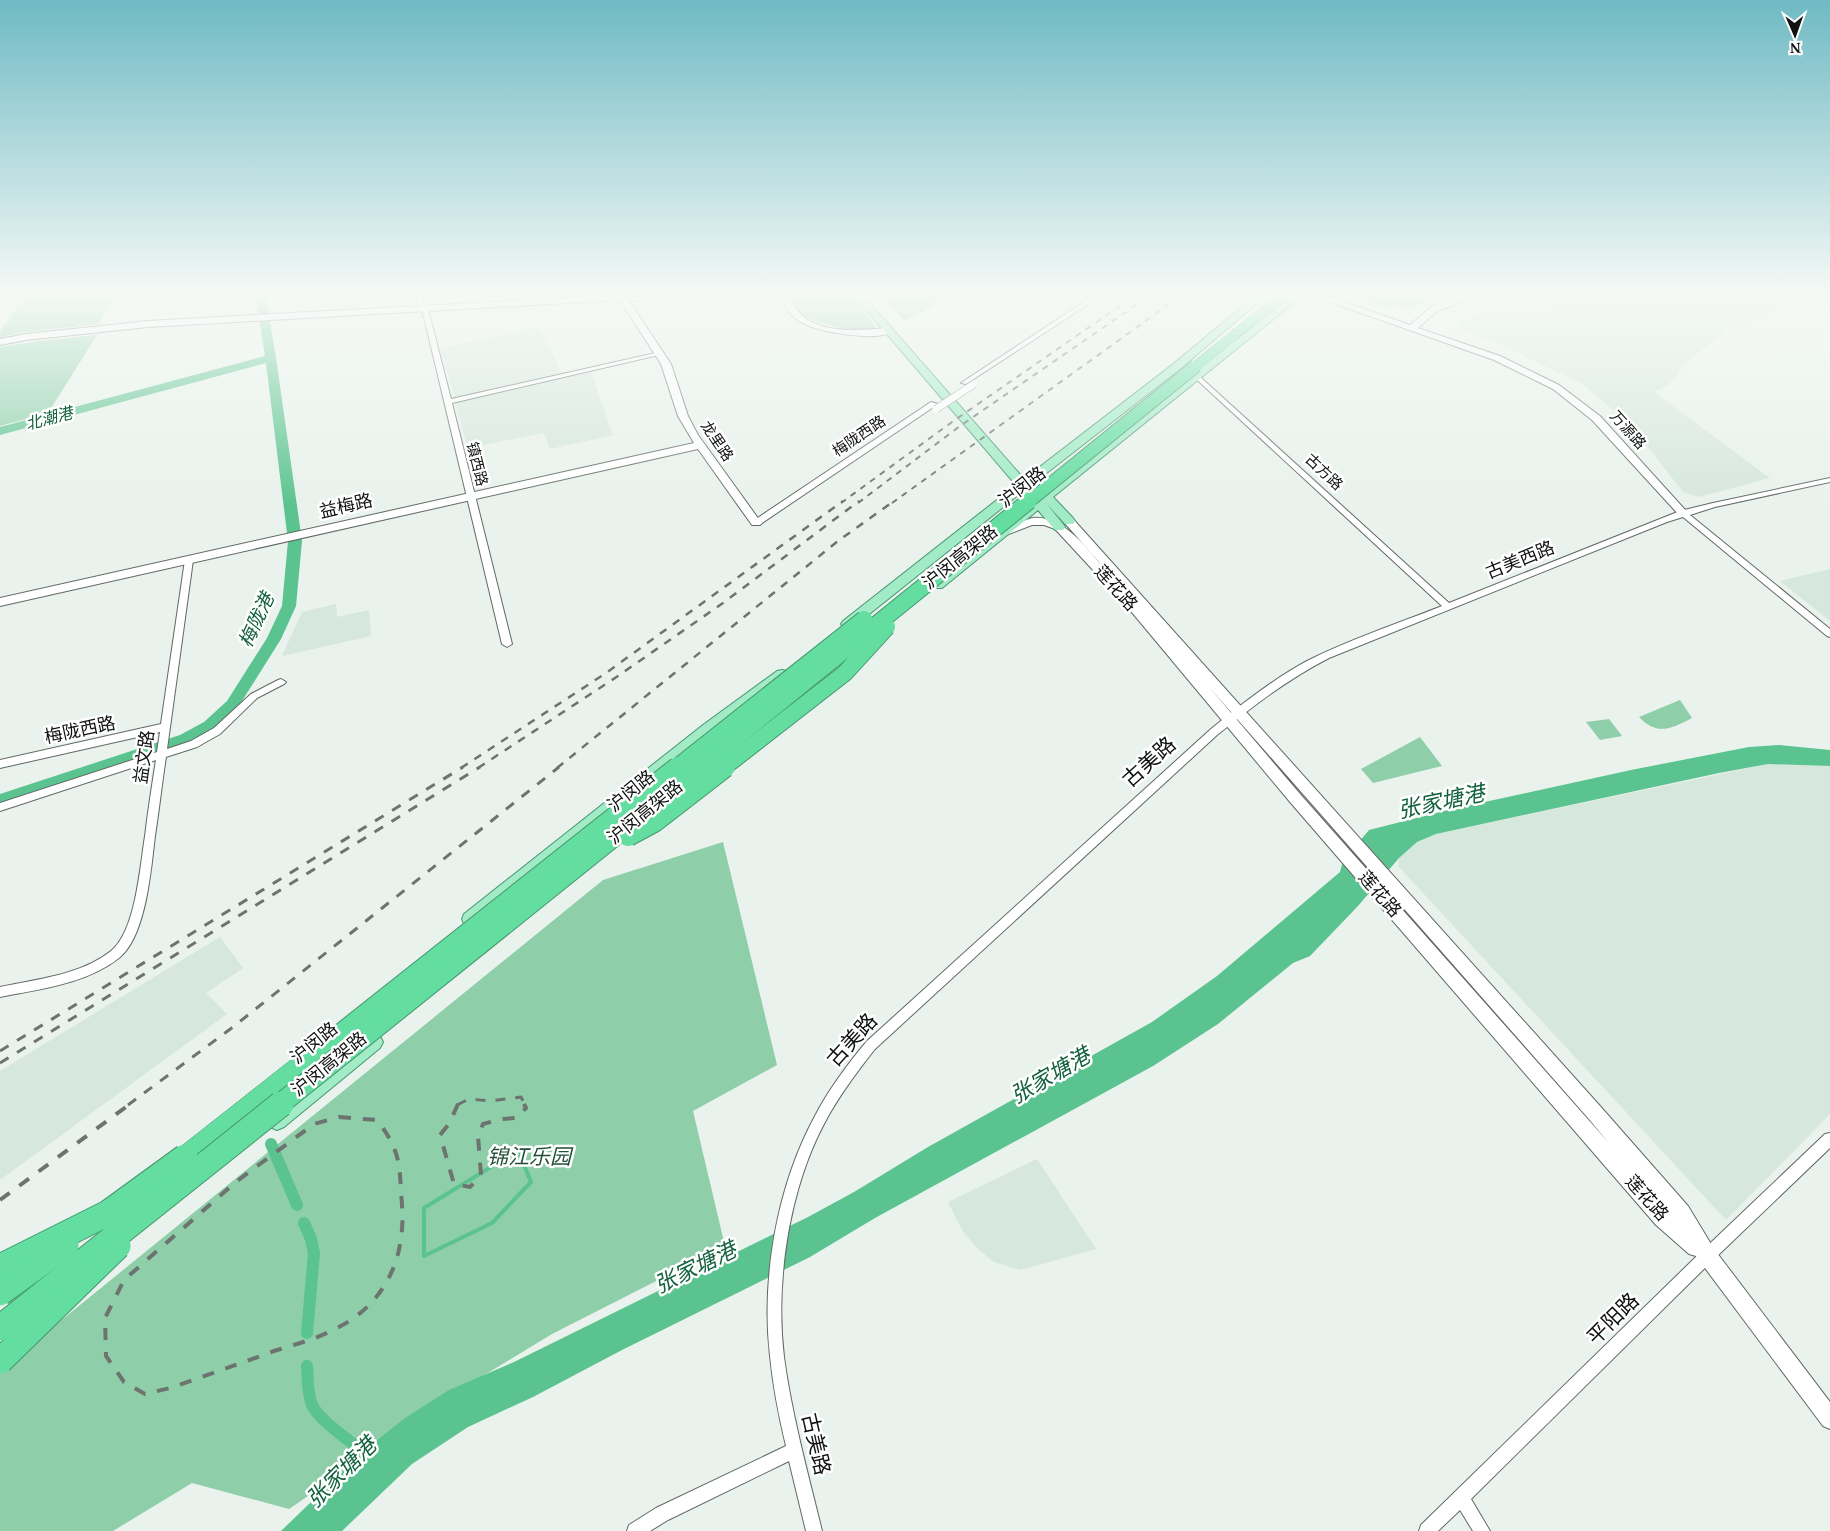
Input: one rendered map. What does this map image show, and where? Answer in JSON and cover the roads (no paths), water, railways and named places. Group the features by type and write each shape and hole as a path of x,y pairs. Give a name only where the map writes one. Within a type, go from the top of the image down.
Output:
{"highway":[{"name":"沪闵高架路","path":"0,1328 191,1164 1187,363"},
{"name":"沪闵高架路","path":"0,1296 191,1164 580,864 1200,363"},
{"path":"580,864 654,822 846,673 894,620"},
{"path":"0,1267 108,1213 191,1164"},
{"path":"0,1361 191,1164"},
{"path":"0,1296 108,1213"}],"main road":[{"name":"龙里路","path":"665,363 671,376 684,416 700,445 756,523"},
{"path":"919,363 1027,482"},
{"path":"927,363 1042,501 1064,524"},
{"name":"沪闵路","path":"0,1296 708,729 801,661 1180,363"},
{"name":"沪闵路","path":"0,1344 1212,363"},
{"name":"万源路","path":"1509,363 1556,386 1596,418 1683,513"},
{"name":"古方路","path":"1176,367 1196,376"},
{"name":"益梅路","path":"0,602 700,445"},
{"path":"1006,531 1036,520 1048,520 1064,524"},
{"name":"莲花路","path":"1064,524 1134,607 1382,885 1663,1218 1707,1256 1830,1419"},
{"name":"沪闵路","path":"0,1318 278,1096 318,1087"}],"street":[{"name":"镇西路","path":"438,363 507,644"},
{"path":"448,402 618,363"},
{"path":"935,407 964,383 994,363"},
{"path":"756,523 776,517 935,407 1004,363"},
{"name":"古方路","path":"1196,376 1447,606"},
{"name":"古美西路","path":"1233,716 1271,686 1310,663 1447,606 1683,513 1830,480"},
{"name":"万源路","path":"1683,513 1830,634"},
{"name":"益文路","path":"0,992 91,970 106,963 117,954 126,942 142,891 189,560"},
{"path":"0,807 163,750 194,744 217,731 254,696 281,682"},
{"name":"古美路","path":"814,1531 782,1391 777,1355 776,1287 785,1214 799,1163 813,1131 848,1072 871,1045 1233,716"},
{"name":"梅陇西路","path":"0,764 166,727"},
{"name":"平阳路","path":"1427,1531 1707,1256 1830,1139"},
{"path":"635,1531 662,1514 795,1450"},
{"path":"1461,1498 1482,1531"}],"waterway":[{"name":"北潮港","path":"0,431 251,363"},
{"name":"梅陇港","path":"0,801 186,739 210,726 232,705 274,639 289,606 295,541 272,363"},
{"path":"271,1144 297,1205"},
{"path":"519,1153 531,1182 492,1223 424,1256 424,1208 512,1154 519,1153"},
{"path":"304,1223 311,1239 314,1253 307,1333"},
{"name":"张家塘港","path":"307,1366 309,1395 316,1411 330,1425 371,1458"}],"railway":[{"path":"841,503 1037,363"},
{"path":"858,503 960,426 1051,363"},
{"path":"892,503 1086,363"},
{"path":"461,768 606,673 843,501"},
{"path":"478,768 615,678 723,603 859,501"},
{"path":"557,768 838,541 894,501"},
{"path":"0,1051 463,767"},
{"path":"0,1063 480,767"},
{"path":"128,1105 233,1027 559,767"},
{"path":"458,1105 469,1099 490,1101 521,1097 525,1105"},
{"path":"0,1200 130,1104"},
{"path":"458,1105 449,1124 440,1135 454,1184 470,1187 481,1175 478,1136 483,1124 502,1119 516,1118 526,1108 524,1104"},
{"path":"339,1117 377,1120 391,1142 398,1160 402,1205 400,1245 388,1280 378,1295 365,1309 349,1321 324,1334 170,1388 145,1394 124,1382 106,1356 105,1318 124,1280 237,1181 314,1124 339,1117"}],"park label":[{"name":"锦江乐园","path":"529,1157"}]}
